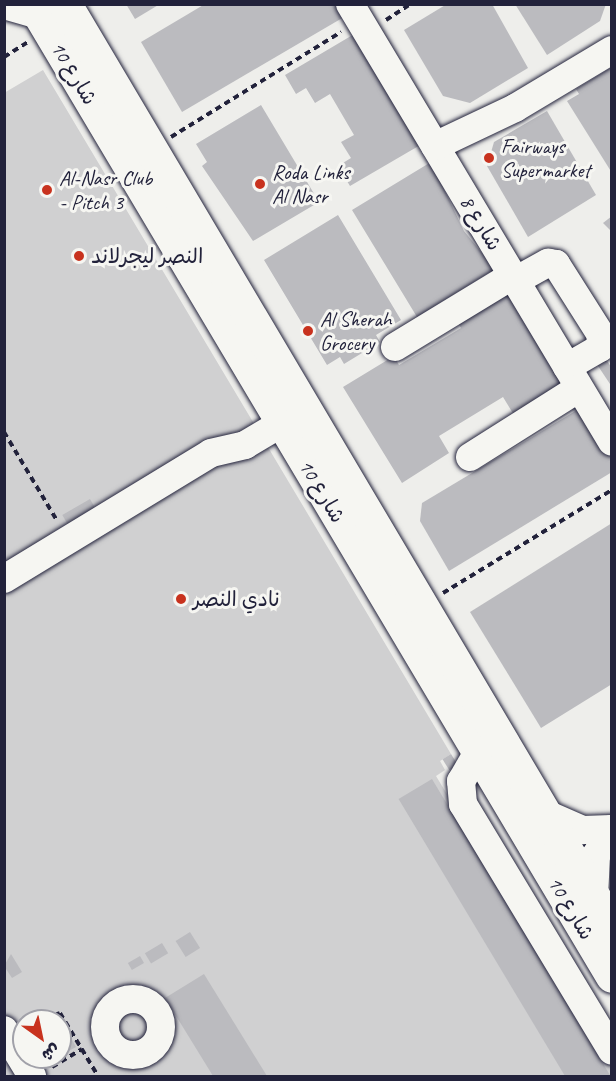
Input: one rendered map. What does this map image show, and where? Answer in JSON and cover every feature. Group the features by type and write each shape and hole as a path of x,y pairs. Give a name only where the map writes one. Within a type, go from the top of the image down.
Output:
{"main road":[{"name":"شارع 10","path":"43,16 151,150 612,927"},
{"name":"شارع 10","path":"43,16 282,423 612,976"}],"street":[{"path":"4,5 43,16"},
{"name":"شارع 8","path":"354,12 612,442"},
{"path":"438,152 612,50"},
{"path":"395,347 514,278 548,263 556,264 601,335 600,348 573,377 470,456"},
{"path":"4,579 211,453 245,445 282,423"},
{"path":"478,752 461,781 463,804 612,1051"},
{"path":"544,813 583,830 611,829"},
{"path":"594,898 596,855 611,829"},
{"path":"6,1036 38,1074"}],"path":[{"path":"151,150 354,12"},
{"path":"4,57 43,16"},
{"path":"4,432 57,528"},
{"path":"421,606 612,490"},
{"path":"72,1033 98,1077"},
{"path":"38,1074 82,1049"}],"shaded area":[{"name":"نادي النصر","path":"43,70 451,754 440,761 445,770 436,776 611,1066 612,1076 5,1076 4,93"}],"building":[{"path":"126,4 160,4 135,19"},
{"path":"205,4 336,4 344,17 182,112 141,42"},
{"path":"447,4 492,4 528,68 470,103 443,96 404,30"},
{"path":"515,4 606,4 600,21 547,55"},
{"path":"356,33 422,144 350,186 338,166 351,158 341,142 354,135 330,94 315,103 306,88 296,94 285,75"},
{"path":"612,67 612,173 567,101 579,94 576,89"},
{"name":"Roda Links Al Nasr","path":"261,105 319,202 253,241 202,166 207,162 196,144"},
{"path":"547,111 596,195 528,237 487,166 494,142"},
{"path":"431,162 464,231 495,269 417,317 352,210"},
{"path":"338,215 401,320 376,335 380,342 344,364 340,357 327,365 264,260"},
{"path":"612,216 612,232 603,223"},
{"path":"505,287 564,384 514,415 503,397 439,436 449,453 402,483 343,387 394,356 399,365 461,328 455,318"},
{"path":"605,358 612,368 610,384 596,363"},
{"path":"582,407 612,457 612,472 449,571 420,521 422,503"},
{"path":"90,499 97,511 69,527 62,515"},
{"path":"612,523 612,684 541,728 470,612"},
{"path":"451,754 458,765 449,770 443,759"},
{"path":"432,779 610,1076 565,1076 399,799"},
{"path":"190,932 200,948 186,957 176,941"},
{"path":"162,943 168,953 151,964 145,953"},
{"path":"11,954 22,972 12,978 4,966"},
{"path":"140,956 144,963 132,970 128,963"},
{"path":"204,974 267,1076 213,1076 165,998"}],"place":[{"name":"Fairways Supermarket","path":"489,158"},
{"name":"Roda Links Al Nasr","path":"260,184"},
{"name":"Al-Nasr Club - Pitch 3","path":"47,190"},
{"name":"النصر ليجرلاند","path":"79,256"},
{"name":"Al Sherah Grocery","path":"308,331"},
{"name":"نادي النصر","path":"181,599"}]}
